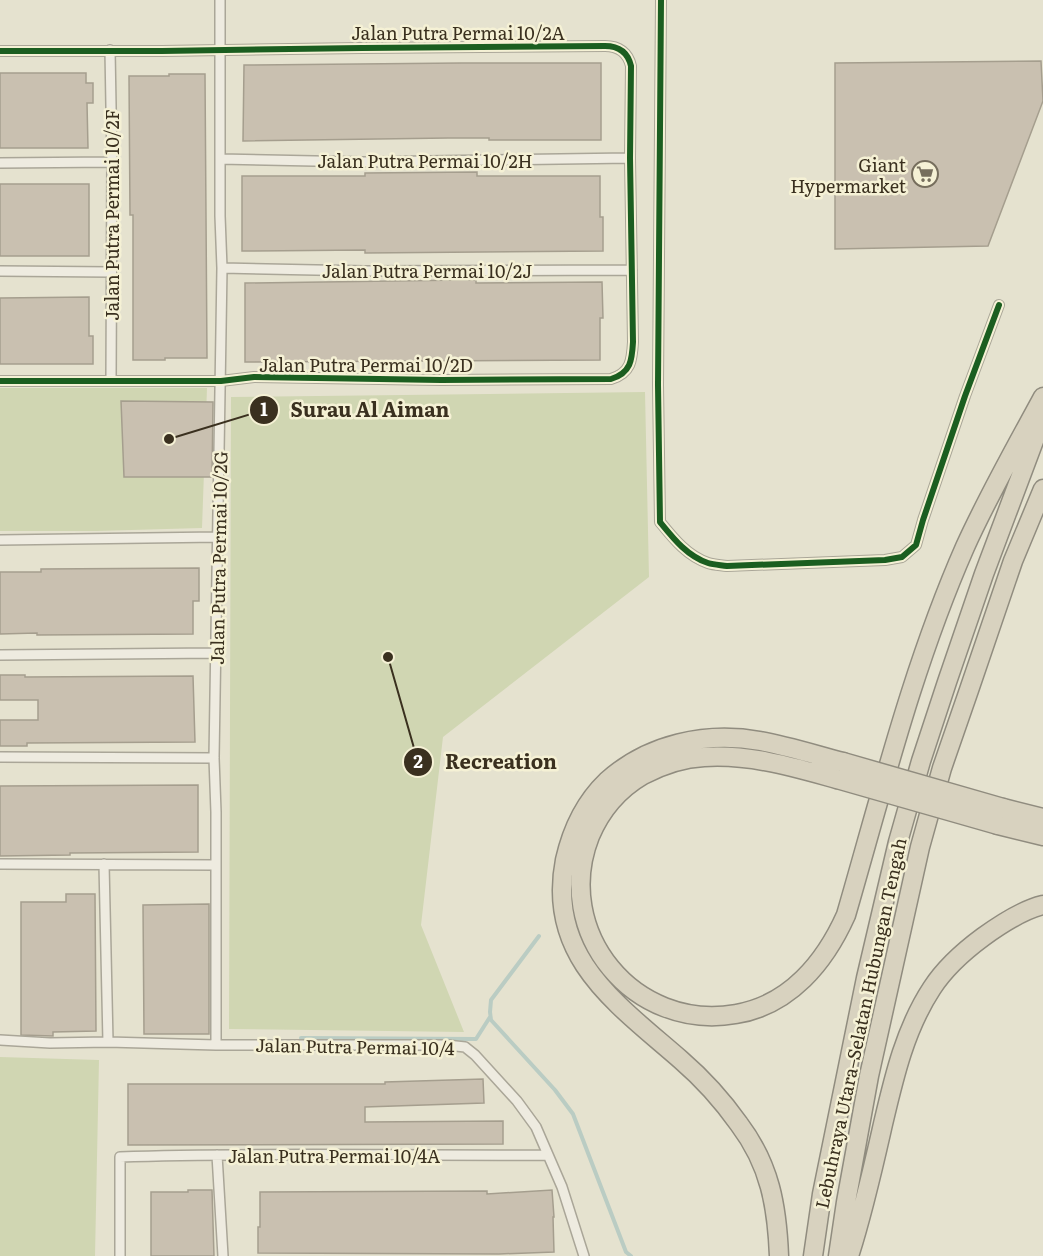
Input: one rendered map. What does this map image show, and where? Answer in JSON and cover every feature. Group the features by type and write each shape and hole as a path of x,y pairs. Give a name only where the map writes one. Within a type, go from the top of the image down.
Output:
{"highway":[{"path":"840,771 739,756 701,757 660,767 625,788 607,806 593,829 584,855 580,883 582,910 586,924 597,950 613,972 641,996 659,1005 690,1014 729,1016 758,1008 777,999 794,988 822,958 846,915 895,743 945,597 965,547 1002,472 1043,398"},
{"name":"Lebuhraya Utara–Selatan Hubungan Tengah","path":"813,1256 822,1194 864,989 901,832 921,761 969,617 1043,417"},
{"name":"Lebuhraya Utara–Selatan Hubungan Tengah","path":"838,1256 869,1076 920,847 942,768 1013,561 1043,489"},
{"path":"779,1256 775,1205 764,1166 740,1125 714,1092 610,998 575,951 565,917 562,893 568,846 585,807 618,771 656,750 688,741 736,739 774,744 840,771 1000,816 1043,836"},
{"path":"1000,816 1043,818"},
{"path":"849,1256 859,1226 894,1077 918,1012 933,987 952,963 970,946 1015,916 1043,905"}],"street":[{"name":"Jalan Putra Permai 10/2G","path":"216,1045 214,758 222,268 220,0"},
{"path":"661,0 658,385 660,522 682,547 693,556 708,563 727,567 885,560 902,557 916,545 965,396 999,305"},
{"name":"Jalan Putra Permai 10/2A","path":"0,51 374,47 606,46 617,48 627,56 631,66 633,342"},
{"name":"Jalan Putra Permai 10/2F","path":"110,50 111,380"},
{"name":"Jalan Putra Permai 10/2H","path":"220,159 363,162 630,158"},
{"path":"0,163 112,162"},
{"name":"Jalan Putra Permai 10/2J","path":"222,268 385,271 632,270"},
{"path":"0,271 111,272"},
{"name":"Jalan Putra Permai 10/2D","path":"0,381 221,381 254,377 441,380 611,379 624,373 630,365 633,342"},
{"path":"0,540 218,537"},
{"path":"0,655 216,653"},
{"path":"0,757 214,758"},
{"path":"0,864 215,865"},
{"path":"104,864 108,1042"},
{"name":"Jalan Putra Permai 10/4","path":"0,1040 50,1043 465,1047 517,1101 536,1127 562,1187 584,1256"},
{"name":"Jalan Putra Permai 10/4A","path":"120,1256 120,1157 365,1154 548,1155"},
{"path":"217,1155 223,1256"}],"green space":[{"path":"0,388 207,388 202,528 0,531"},
{"path":"645,392 649,577 443,737 421,925 464,1032 229,1029 231,397"},
{"path":"0,1057 99,1060 95,1256 0,1256"}],"building":[{"name":"Giant Hypermarket","path":"1041,61 1043,101 988,246 835,249 835,63"},
{"path":"601,63 601,140 448,138 243,141 244,65"},
{"path":"0,73 86,73 86,83 93,83 93,103 87,103 88,148 0,148"},
{"path":"169,74 205,74 207,358 133,360 133,215 130,215 129,76 169,76"},
{"path":"477,172 477,176 600,176 603,251 365,253 365,250 242,251 242,176 365,176 365,173"},
{"path":"0,184 89,184 89,256 0,256"},
{"path":"476,280 476,283 602,282 603,318 600,318 600,360 245,362 245,283"},
{"path":"89,297 89,336 93,336 93,364 0,364 0,298"},
{"path":"121,401 213,402 212,477 124,477"},
{"path":"199,568 199,601 193,601 193,634 0,634 0,572 41,572 41,569"},
{"path":"0,675 25,675 25,677 193,676 195,742 27,743 27,746 0,746 0,720 38,720 38,700 0,700"},
{"path":"198,785 198,852 0,856 0,786"},
{"path":"66,894 95,894 96,1031 53,1032 53,1036 21,1035 21,902 66,902"},
{"path":"209,904 209,1034 144,1034 143,905"},
{"path":"483,1079 484,1103 365,1107 365,1122 503,1121 503,1144 128,1145 128,1084 385,1084 385,1082"},
{"path":"188,1190 212,1190 214,1256 151,1256 151,1192 188,1192"},
{"path":"552,1190 554,1252 499,1254 258,1253 260,1192 487,1191 487,1194"}],"waterway":[{"path":"539,936 491,1000 491,1020 555,1090 573,1114 626,1252 631,1256"},
{"path":"301,1038 476,1039 490,1017"}],"cycle path":[{"path":"661,0 658,385 660,522 681,546 700,560 727,566 885,560 902,557 916,545 965,396 999,305"},
{"path":"0,51 605,46 619,49 628,57 631,66 633,342 629,365 623,373 611,379 441,380 254,377 221,381 0,381"}],"place":[{"name":"Giant Hypermarket","path":"925,174"},
{"name":"Surau Al Aiman","path":"169,439"},
{"name":"Recreation","path":"388,657"}]}
